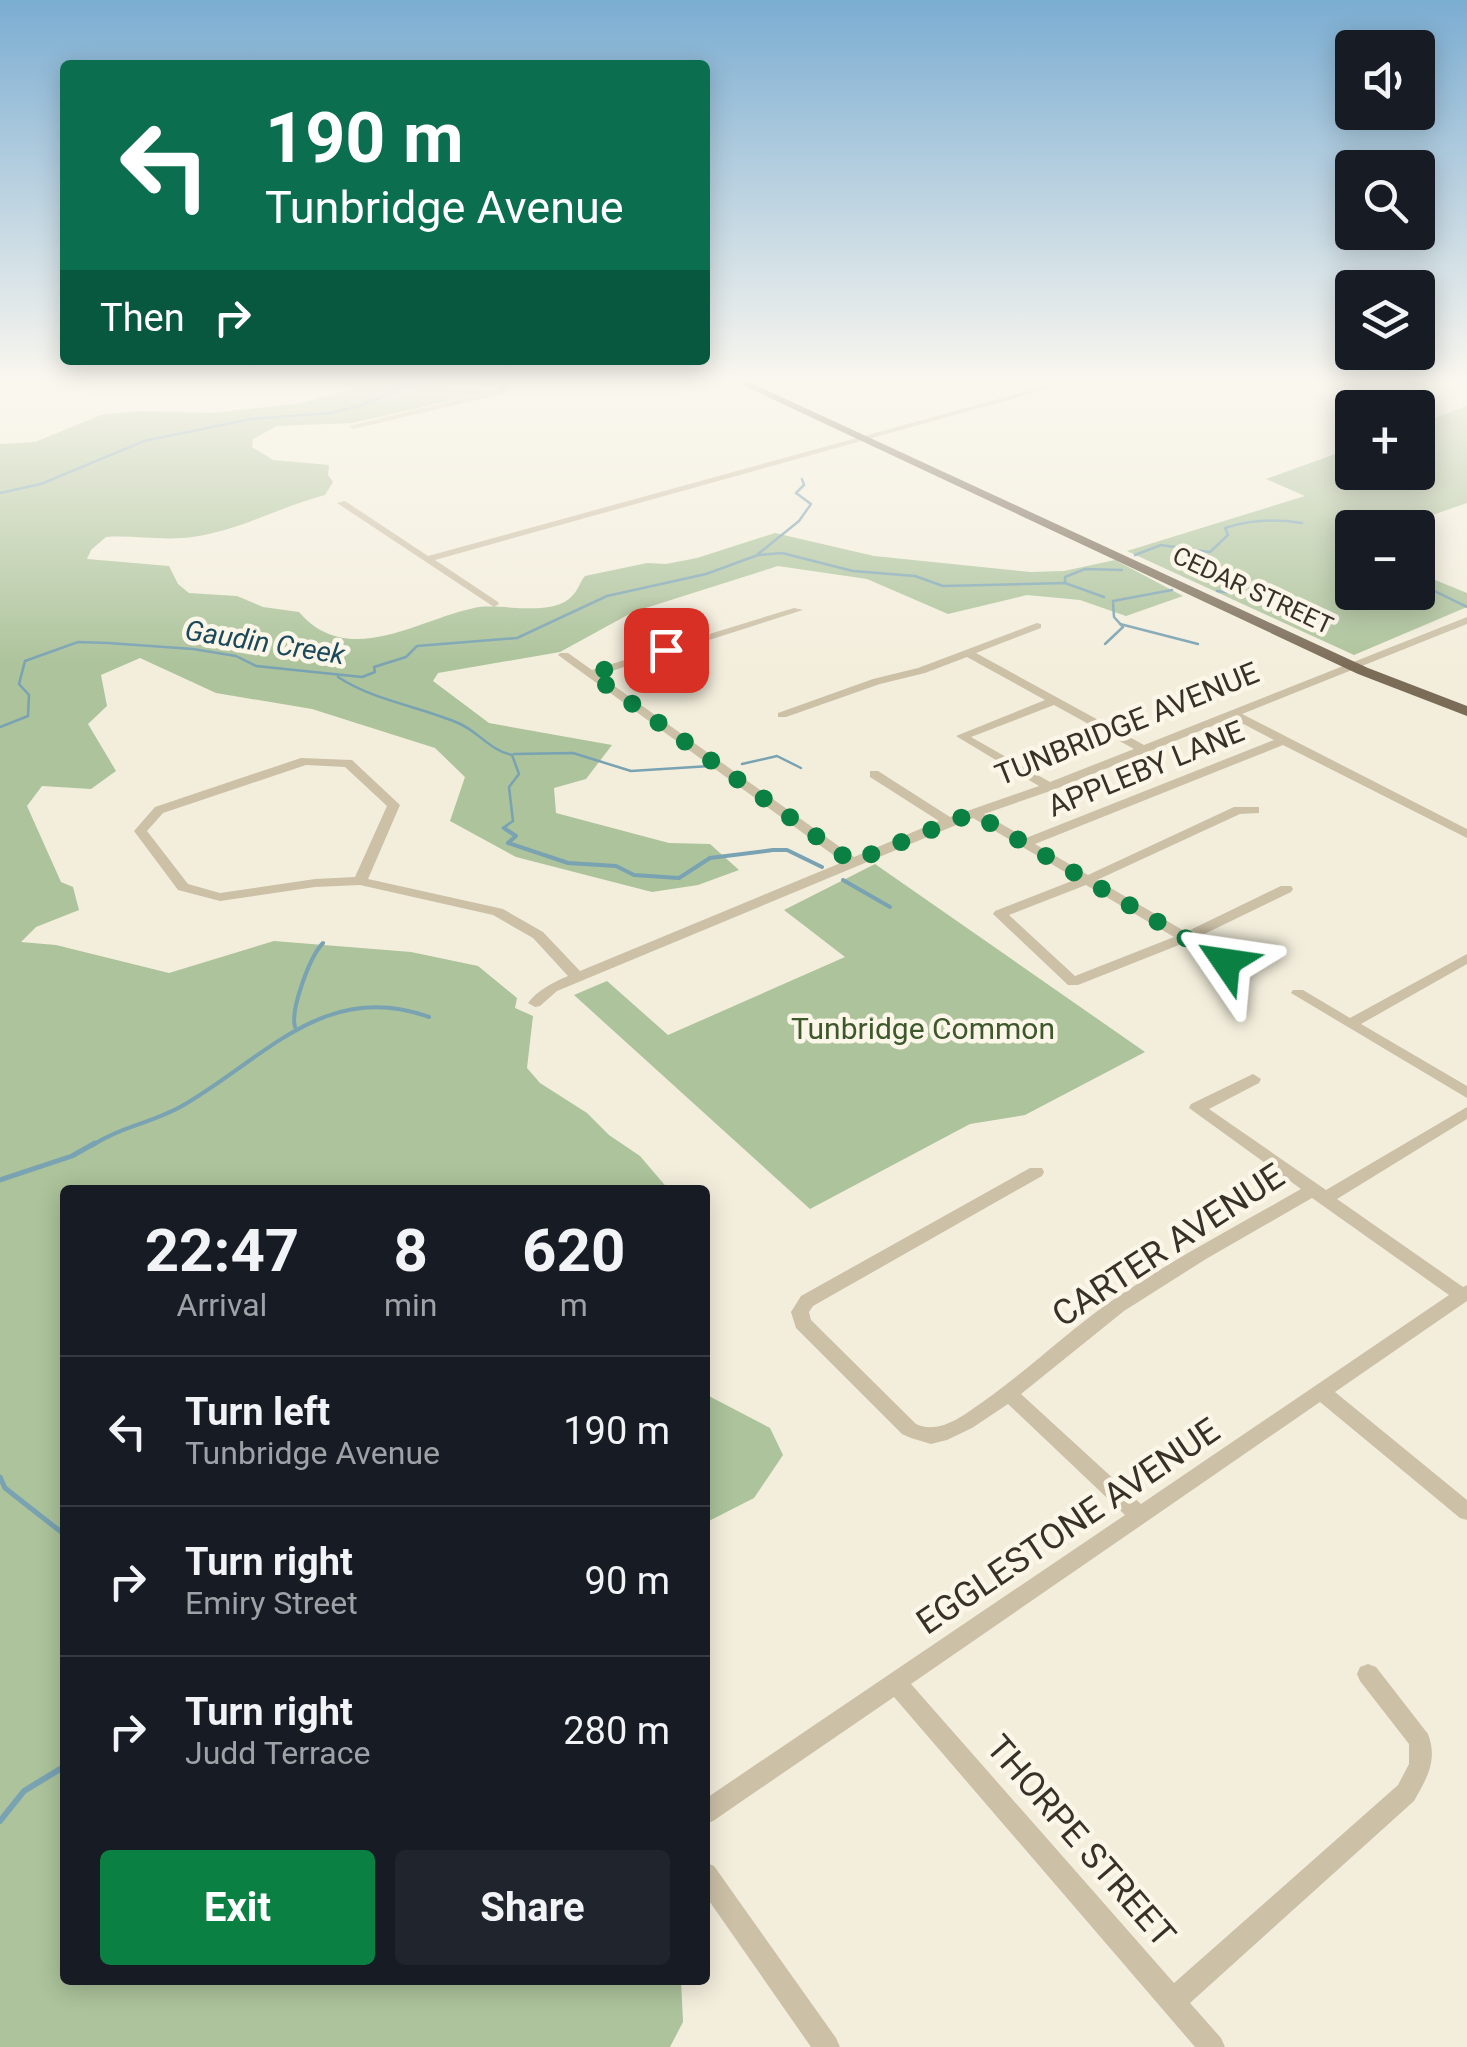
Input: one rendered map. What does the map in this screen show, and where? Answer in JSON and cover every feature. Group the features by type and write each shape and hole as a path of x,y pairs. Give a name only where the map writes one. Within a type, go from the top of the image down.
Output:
{"main road":[{"name":"CEDAR STREET","path":"947,477 1358,668 1467,711"},
{"name":"CEDAR STREET","path":"1358,668 1365,676 1467,722"}],"street":[{"path":"426,559 725,477"},
{"path":"342,503 494,604"},
{"path":"591,674 798,610"},
{"name":"TUNBRIDGE AVENUE","path":"535,1003 552,988 949,822 1358,668 1467,620"},
{"path":"782,715 968,654 1037,626"},
{"path":"968,654 1143,748"},
{"path":"564,655 852,862"},
{"path":"1049,787 962,736 1054,701"},
{"path":"1231,713 1467,834"},
{"name":"APPLEBY LANE","path":"1026,844 1284,740"},
{"path":"360,882 394,805 348,763 305,761 159,810 140,831 183,887 220,897 315,883 360,882 498,912 538,935 578,978"},
{"path":"874,774 949,822"},
{"path":"1255,810 1238,810 1087,880 1000,914 1073,982 1186,937 1286,890"},
{"path":"973,813 1226,962"},
{"path":"1352,1023 1467,958"},
{"path":"1298,994 1467,1092"},
{"path":"1252,1079 1197,1108 1464,1294"},
{"name":"CARTER AVENUE","path":"1036,1172 807,1301 800,1312 802,1323 829,1350 909,1429 924,1436 941,1436 1010,1395 1093,1324 1197,1258 1467,1112"},
{"name":"EGGLESTONE AVENUE","path":"710,1810 1464,1294"},
{"path":"1321,1392 1467,1512"},
{"path":"1010,1395 1140,1516"},
{"path":"1174,2000 1406,1793 1421,1766 1420,1742 1368,1674"},
{"name":"THORPE STREET","path":"896,1682 1212,2047"},
{"path":"710,1881 826,2047"}],"green space":[{"path":"0,477 329,477 333,482 325,495 243,524 192,537 106,537 87,559 169,566 178,584 189,593 237,596 263,607 299,612 318,629 339,637 383,636 474,608 553,606 573,595 585,576 697,558 775,533 874,556 1030,572 1064,571 1115,560 1183,596 1126,616 1080,600 1027,595 948,614 867,579 778,566 633,612 560,652 438,673 433,681 489,723 612,745 586,779 554,788 556,813 669,843 710,844 739,870 698,885 652,892 516,857 450,821 465,777 435,748 312,709 216,693 140,658 101,675 107,706 88,724 116,771 91,789 42,786 27,806 61,882 73,887 79,910 36,927 21,942 56,945 169,973 274,941 411,952 478,966 517,998 515,1008 533,1016 527,1068 540,1083 587,1113 609,1135 640,1156 665,1185 60,1185 60,1985 681,1985 683,2022 670,2047 0,2047"},
{"path":"1335,477 1335,490 1435,490 1435,477 1467,477 1467,503 1435,514 1435,510 1335,510 1335,610 1435,610 1435,580 1467,593 1467,607 1354,655 1127,551 1305,496 1266,479"},
{"name":"Tunbridge Common","path":"875,864 1145,1052 1025,1115 970,1124 810,1209 574,995 607,981 668,1035 845,957 784,910"},
{"path":"710,1397 770,1428 783,1455 754,1498 710,1520"}],"waterway":[{"path":"0,493 59,477"},
{"path":"758,554 799,521 811,504 796,493 804,485 802,479"},
{"path":"1135,555 1161,545 1210,552 1228,535 1225,528 1263,521 1302,523"},
{"name":"Gaudin Creek","path":"0,727 28,716 29,695 19,684 25,661 78,642 193,649 236,656 256,666 362,677 375,672 374,667 406,657 417,646 517,638 607,596 706,574 758,555 782,553 853,571 915,576 943,586 1065,583"},
{"path":"1065,583 1065,577 1085,569 1122,570"},
{"name":"Gaudin Creek","path":"1065,583 1104,597"},
{"path":"1113,601 1172,590"},
{"path":"1217,591 1275,598"},
{"name":"Gaudin Creek","path":"1435,591 1467,607"},
{"path":"1113,602 1114,617 1120,624"},
{"path":"1105,644 1123,627 1120,624"},
{"path":"1120,624 1198,644"},
{"path":"338,677 367,692 458,723 512,755 519,774 509,787 513,821 503,828 506,830"},
{"path":"514,754 573,753 631,771 710,766"},
{"path":"742,764 777,756 801,768"},
{"path":"504,828 516,836 508,843 568,863 616,866 634,875 679,878 710,858 773,850 787,850 822,867"},
{"path":"843,880 890,907"},
{"path":"295,1027 302,984 323,943"},
{"path":"91,1146 182,1106 269,1047 327,1016 358,1008 392,1008 429,1017"},
{"path":"0,1180 72,1156 95,1143"},
{"path":"0,1477 5,1488 60,1531"},
{"path":"0,1821 24,1791 60,1769"}],"route":[{"path":"666,650 591,674 852,862 973,813 1226,962"}]}
